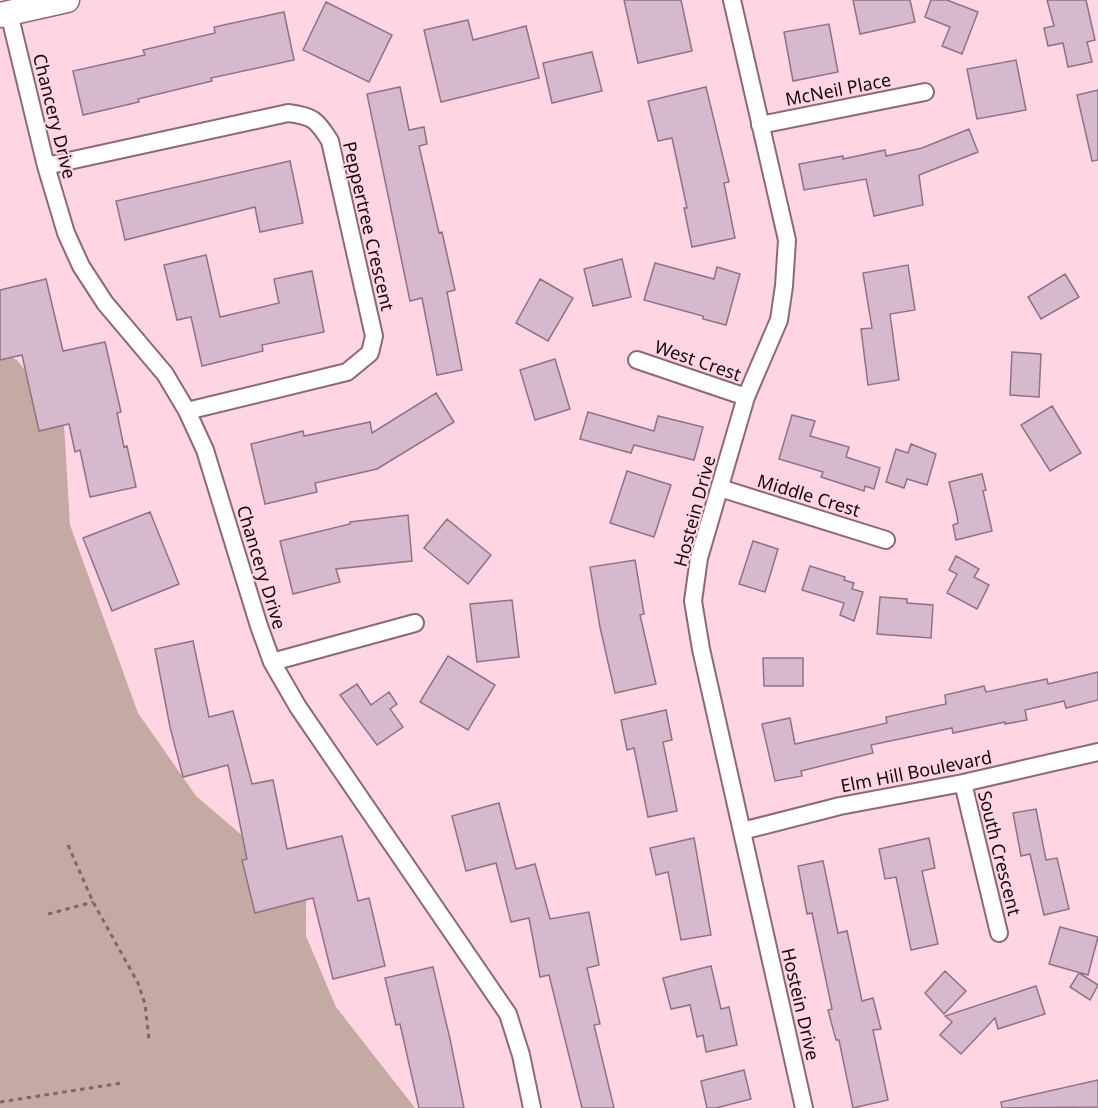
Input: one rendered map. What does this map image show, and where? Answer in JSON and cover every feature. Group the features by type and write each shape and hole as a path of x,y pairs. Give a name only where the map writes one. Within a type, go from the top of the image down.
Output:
{"main road":[{"path":"5,14 67,0"}],"street":[{"name":"Hostein Drive","path":"732,0 787,240 779,320 746,398 699,558 693,601 700,650 804,1108"},
{"name":"Chancery Drive","path":"5,14 66,233 81,266 105,303 165,374 186,411 205,450 272,662 298,706 508,1014 521,1056 532,1108"},
{"name":"McNeil Place","path":"760,125 925,92"},
{"name":"Peppertree Crescent","path":"46,166 288,113 306,116 319,123 330,141 374,336 370,353 347,372 186,411"},
{"name":"West Crest","path":"637,360 746,398"},
{"name":"Middle Crest","path":"720,488 886,540"},
{"path":"272,662 415,622"},
{"name":"Elm Hill Boulevard","path":"742,831 840,806 963,783 1098,752"},
{"name":"South Crescent","path":"963,783 999,933"}],"path":[{"path":"68,844 93,902 138,983 145,1004 149,1040"},
{"path":"48,914 93,902"},
{"path":"0,1102 122,1083"}],"shaded area":[{"path":"0,350 18,361 64,424 70,525 138,713 196,796 278,866 306,900 306,936 336,1007 415,1108 0,1108"}],"building":[{"path":"624,0 681,0 692,51 638,63"},
{"path":"853,0 910,0 915,22 860,34"},
{"path":"931,0 947,0 978,12 962,54 942,46 950,27 925,17"},
{"path":"1047,0 1086,0 1095,40 1087,42 1092,62 1068,67 1063,43 1048,46 1044,28 1054,26"},
{"path":"326,2 392,35 369,82 303,50"},
{"path":"284,12 294,60 211,78 212,81 83,115 73,71 145,55 143,50 215,33 214,27"},
{"path":"468,20 473,40 526,26 539,78 441,102 424,30"},
{"path":"829,24 838,72 793,81 784,32"},
{"path":"592,52 602,91 552,103 543,63"},
{"path":"1016,60 1026,110 977,119 967,69"},
{"path":"400,87 409,130 424,127 427,144 419,146 455,290 447,292 462,370 437,375 422,298 410,301 367,94"},
{"path":"706,87 729,182 724,183 735,238 692,247 684,208 687,208 672,138 658,141 648,101"},
{"path":"1098,90 1098,160 1092,161 1077,95"},
{"path":"969,129 978,152 919,175 923,205 874,216 866,179 804,190 799,164 843,156 843,159 885,150 886,156 922,148"},
{"path":"290,161 303,223 260,232 255,207 125,240 116,201"},
{"path":"206,255 220,317 279,303 274,279 312,271 324,332 262,345 263,351 202,366 191,317 177,320 164,265"},
{"path":"622,259 631,297 593,306 584,269"},
{"path":"655,263 714,279 717,267 740,274 726,325 703,319 703,316 644,300"},
{"path":"908,265 915,310 890,314 899,380 868,385 861,329 872,328 863,273"},
{"path":"1065,274 1079,297 1041,319 1028,297"},
{"path":"46,279 63,351 105,342 121,412 117,413 124,447 127,446 136,487 90,497 80,450 75,452 69,424 39,431 22,355 0,360 0,290"},
{"path":"540,279 573,298 548,341 516,323"},
{"path":"1012,352 1041,354 1039,397 1010,395"},
{"path":"555,359 570,409 535,420 520,370"},
{"path":"436,393 454,422 377,469 315,483 317,492 265,504 251,444 303,431 304,436 370,422 372,433"},
{"path":"1052,406 1081,453 1050,471 1021,425"},
{"path":"588,412 654,431 658,416 703,427 694,460 634,445 631,453 580,439"},
{"path":"792,415 815,421 810,436 849,447 846,457 880,468 874,489 865,486 864,491 821,477 823,472 779,459"},
{"path":"911,444 936,454 927,485 907,479 904,488 886,482 896,449 908,453"},
{"path":"627,471 671,485 654,537 610,523"},
{"path":"982,474 986,490 983,491 992,531 956,540 953,525 958,523 949,482"},
{"path":"150,512 179,584 112,611 83,538"},
{"path":"408,515 412,561 336,569 340,582 293,594 280,541 350,524 350,522"},
{"path":"447,519 491,555 468,584 424,548"},
{"path":"753,541 778,549 765,592 739,584"},
{"path":"956,556 979,569 974,577 989,585 977,609 947,593 957,574 949,570"},
{"path":"635,560 644,614 640,615 656,684 615,693 600,627 590,567"},
{"path":"810,566 845,577 844,580 854,583 852,589 863,592 854,621 840,615 844,603 802,590"},
{"path":"880,597 907,599 907,603 933,605 931,638 877,634"},
{"path":"512,600 519,657 477,662 470,604"},
{"path":"193,641 209,717 233,711 252,784 273,780 287,849 342,836 358,901 369,898 385,966 333,979 313,898 255,913 242,860 247,859 228,765 183,777 170,727 155,649"},
{"path":"448,656 495,685 468,730 420,702"},
{"path":"763,658 803,658 803,686 764,686"},
{"path":"1098,672 1098,700 1066,708 1064,701 1025,710 1027,720 1005,724 1005,722 953,733 952,728 871,745 873,753 801,771 802,776 775,781 762,724 790,718 795,744 887,723 886,717 946,704 945,695 984,686 986,692 1047,679 1048,684"},
{"path":"357,684 371,705 389,692 397,704 390,709 403,727 377,745 340,695"},
{"path":"666,710 672,740 663,742 677,811 648,817 634,748 627,750 621,720"},
{"path":"499,803 516,869 535,864 550,919 589,912 599,965 587,968 600,1024 594,1025 614,1108 582,1108 549,975 540,977 529,918 511,922 496,863 466,871 452,816"},
{"path":"1036,809 1046,860 1057,858 1069,909 1044,915 1030,854 1021,856 1013,813"},
{"path":"694,838 711,935 681,940 668,872 656,875 650,848"},
{"path":"929,838 935,868 922,871 938,944 911,950 896,877 885,879 879,849"},
{"path":"823,861 838,933 847,931 862,1001 873,998 881,1029 873,1030 888,1100 853,1108 839,1040 836,1040 828,1010 832,1009 812,913 807,914 798,866"},
{"path":"1060,927 1098,937 1088,975 1049,964"},
{"path":"711,966 721,1009 729,1007 737,1045 706,1052 703,1035 697,1037 690,1005 671,1009 663,978"},
{"path":"433,967 464,1108 419,1108 400,1024 396,1025 385,978"},
{"path":"945,971 966,991 944,1014 925,993"},
{"path":"1079,973 1098,985 1090,1000 1070,987"},
{"path":"1036,986 1045,1014 998,1029 995,1018 961,1054 940,1035 952,1022 945,1016"},
{"path":"744,1070 751,1099 716,1108 707,1108 701,1081"},
{"path":"1098,1080 1098,1107 1002,1108 1001,1102"}]}
